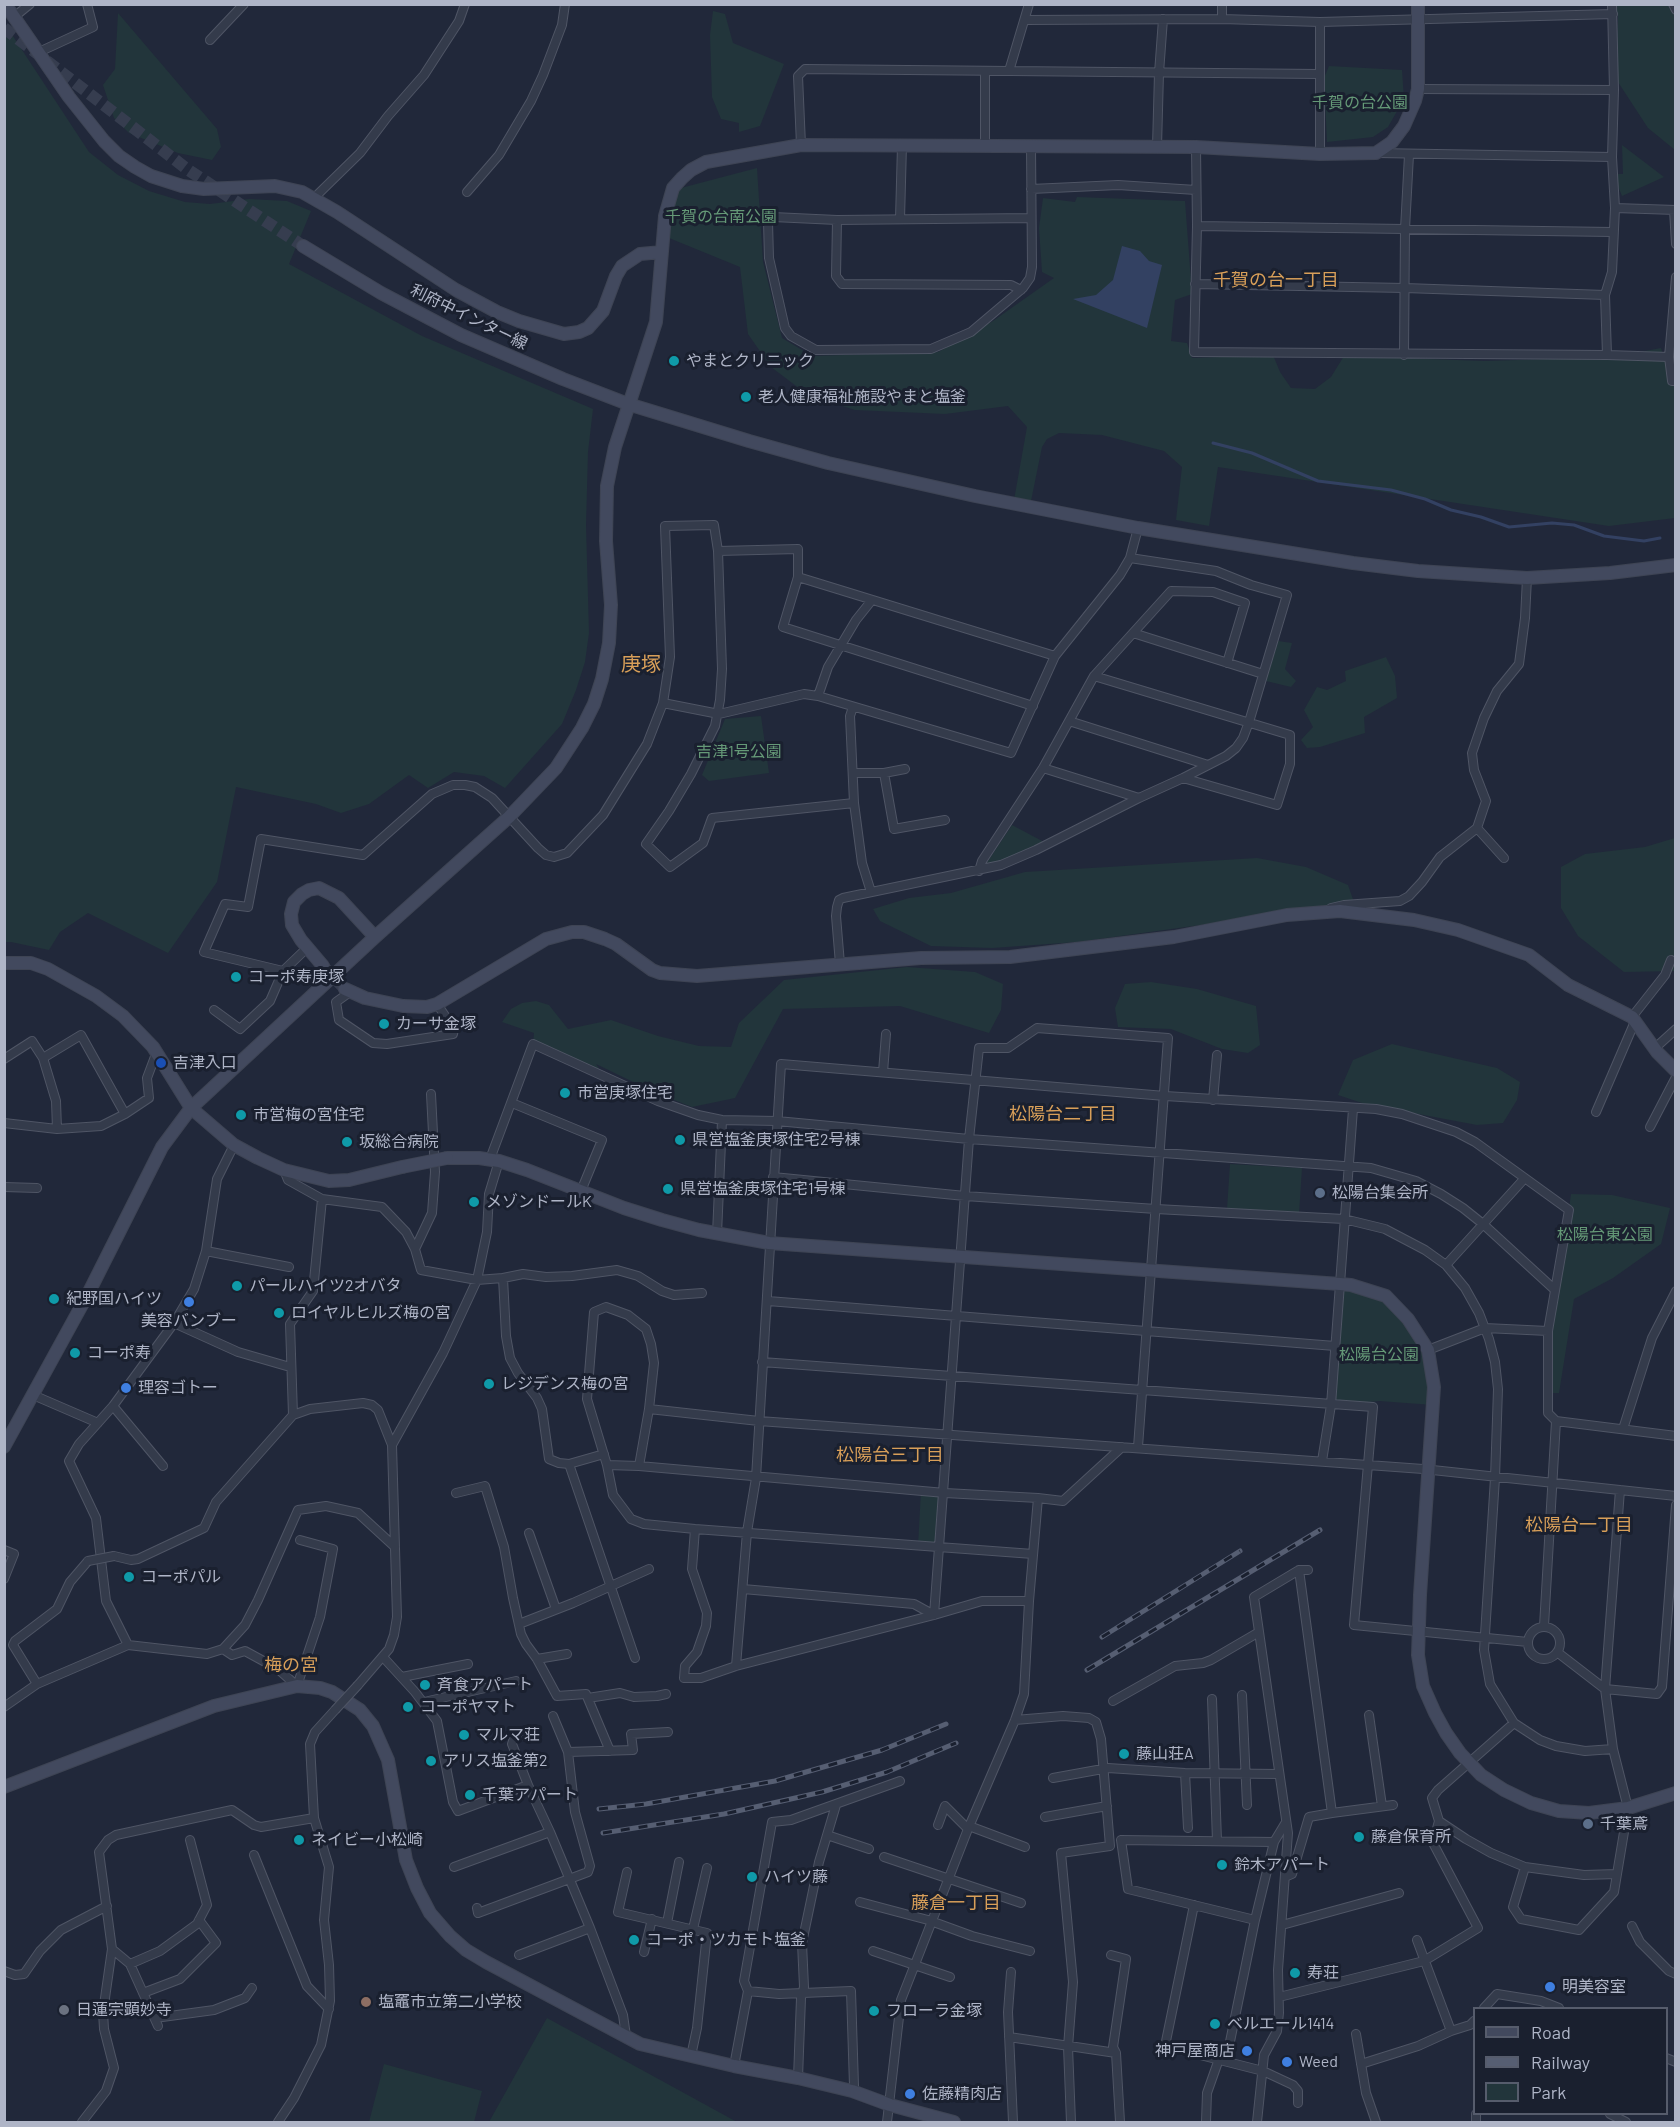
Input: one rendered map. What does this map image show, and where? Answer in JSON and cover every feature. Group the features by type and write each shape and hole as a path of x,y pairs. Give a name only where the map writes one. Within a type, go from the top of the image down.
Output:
{"street":[{"path":"5,4 69,97 104,141 119,156 151,176 182,186 204,189 275,186 289,188 314,198 475,301 519,321 564,334 588,328 596,321 607,302 616,276 629,260 640,254 662,252"},
{"path":"14,17 30,4"},
{"path":"39,52 93,27 87,4"},
{"path":"314,198 360,153 388,116 424,75 459,21 465,4"},
{"path":"467,192 499,155 531,101 562,25 565,4"},
{"path":"1009,71 1029,4"},
{"path":"1222,4 1222,19"},
{"path":"1376,153 1392,142 1412,112 1418,89 1418,4"},
{"path":"1673,4 1676,10"},
{"path":"210,40 242,5"},
{"path":"1025,20 1222,19 1320,22 1418,20 1613,9 1612,157 1615,208 1612,232 1612,272 1605,295 1607,355"},
{"path":"1156,147 1158,73 1163,19"},
{"path":"1320,22 1320,154"},
{"path":"801,145 798,76 805,69 1319,74"},
{"path":"985,71 985,145"},
{"path":"1418,89 1614,90"},
{"path":"4,1447 88,1293 162,1147 191,1108 375,937 509,817 556,768 572,746 594,704 609,643 611,605 606,541 607,486 615,447 656,322 668,201 673,188 691,170 706,162 801,145 1196,147 1320,154 1612,157"},
{"path":"900,219 903,145"},
{"path":"1031,146 1032,267 1030,278 1021,290 971,332 931,349 816,350 791,336 785,328 769,258 768,222 773,217 837,220 1031,218"},
{"path":"1196,147 1194,352 1669,357"},
{"path":"1404,355 1405,229 1409,155"},
{"path":"1031,189 1119,185 1196,190"},
{"path":"1615,208 1675,210 1676,244"},
{"path":"837,220 836,276 842,284 1011,285 1021,290"},
{"path":"1197,226 1612,232"},
{"name":"利府中インター線","path":"303,246 381,293 461,335 562,379 628,404 828,463 975,496 1138,528 1353,563 1418,571 1527,578 1610,573 1676,565"},
{"path":"1676,277 1669,357 1672,381 1676,381"},
{"path":"1195,284 1605,295"},
{"path":"283,971 266,965 204,952 225,904 248,907 261,839 363,855 432,794 453,785 465,785 492,798 546,855 554,857 567,853 603,815 647,744 663,703 670,657 665,526 714,525 718,551 722,669 719,714 715,726 691,774 646,844 670,867 703,843 712,818 854,803"},
{"path":"663,703 719,714 804,694 818,696 1011,753 1055,656 1120,575 1130,558 1138,528"},
{"path":"718,551 798,549 798,577 783,627 1032,706"},
{"path":"840,964 836,916 839,900 1001,865 1183,778 1226,756 1236,748 1249,722 1287,595 1251,585 1216,571 1130,558"},
{"path":"798,577 1055,656"},
{"path":"1319,912 1344,905 1400,901 1415,889 1440,857 1477,828 1486,801 1474,770 1472,753 1497,690 1519,664 1527,578"},
{"path":"979,871 982,861 1043,768 1094,676 1172,591 1213,592 1245,603 1227,663"},
{"path":"818,696 828,667 856,620 872,600"},
{"path":"1133,633 1263,674"},
{"path":"1094,676 1290,735 1290,764 1277,805 1183,778"},
{"path":"853,707 850,716 854,803 862,863 871,892"},
{"path":"1069,721 1208,765"},
{"path":"1043,768 1139,798"},
{"path":"853,773 884,773 905,769"},
{"path":"884,773 894,829 945,820"},
{"path":"1477,828 1504,858"},
{"path":"323,966 307,948 292,925 291,914 294,902 302,894 319,888 339,898 375,937"},
{"path":"437,1004 454,1029 453,1034 387,1044 373,1043 339,1020 336,1002 347,990 365,998 403,1006 428,1007 437,1004 546,939 572,932 584,932 616,944 652,970 668,975 697,976 921,958 1021,956 1174,937 1258,919 1340,911 1414,920 1458,930 1529,955 1568,985 1634,1020 1676,1071"},
{"path":"214,1010 240,1029 270,1001 283,971 307,948"},
{"path":"1596,1112 1634,1020 1665,975 1671,960"},
{"path":"4,963 31,963 67,978 123,1016 156,1054 191,1108 234,1145 284,1170 329,1181 349,1180 447,1158 495,1160 662,1221 769,1243 1340,1284 1351,1285 1386,1296 1408,1318 1428,1350 1434,1387 1418,1655 1423,1686 1446,1733 1481,1775 1504,1790 1540,1806 1559,1811 1589,1813 1628,1808 1676,1793"},
{"path":"934,1615 945,1493 969,1139 979,1048 1008,1048 1037,1028 1168,1038 1138,1448"},
{"path":"1655,1048 1676,1029"},
{"path":"43,1058 81,1035 125,1114"},
{"path":"884,1072 886,1035"},
{"path":"4,1059 32,1041 43,1058 56,1101 57,1129"},
{"path":"392,1445 444,1353 477,1280 487,1232 489,1194 495,1160 532,1044 658,1101 698,1115 722,1120 777,1121 969,1139 1371,1168 1416,1181 1441,1194 1483,1224 1555,1290"},
{"path":"4,1123 57,1129 101,1126 149,1098 147,1078 156,1054"},
{"path":"1213,1100 1217,1055"},
{"path":"736,1666 747,1532 756,1478 781,1064 1213,1100 1376,1109 1402,1114 1456,1132 1475,1142 1569,1210 1548,1331 1548,1413 1556,1421 1676,1436"},
{"path":"1650,1127 1676,1077"},
{"path":"415,1249 432,1213 435,1172 431,1094"},
{"path":"512,1103 602,1140 581,1191"},
{"path":"1322,1461 1331,1405 1353,1109"},
{"path":"717,1234 722,1120"},
{"path":"128,1645 106,1601 96,1518 69,1461 79,1444 113,1406 174,1323 194,1289 206,1251 217,1179 234,1145"},
{"path":"284,1170 288,1180 322,1199 382,1207 406,1232 415,1249 421,1270 477,1280 523,1274 546,1277 572,1276 617,1270 638,1276 674,1296 702,1293"},
{"path":"773,1177 965,1196 1344,1220 1385,1229 1408,1240 1446,1265 1465,1288 1479,1313 1495,1362 1498,1389 1485,1639 1485,1667 1490,1684 1514,1723 1533,1736 1556,1746 1585,1751 1613,1749"},
{"path":"1446,1265 1524,1179"},
{"path":"4,1187 37,1188"},
{"path":"293,1415 290,1324 313,1291 322,1199"},
{"path":"206,1251 289,1267"},
{"path":"503,1278 506,1336 510,1358 542,1409 549,1459 569,1464 604,1454"},
{"path":"1623,1429 1652,1338 1676,1291"},
{"path":"768,1301 1335,1347"},
{"path":"639,1466 654,1363 651,1344 646,1329 628,1315 606,1307 594,1312 587,1399 607,1465 613,1495 631,1519 644,1524 695,1529 1033,1554"},
{"path":"174,1323 238,1352 290,1367"},
{"path":"1428,1350 1485,1328 1548,1331"},
{"path":"762,1362 953,1374 1373,1407 1354,1626 1528,1642"},
{"path":"33,1395 98,1423"},
{"path":"37,1684 13,1645 15,1641 57,1609 70,1582 88,1561 114,1556 138,1559 204,1528 216,1502 293,1415 310,1409 363,1403 378,1410 392,1445 397,1617 389,1649 315,1732 310,1744 314,1818 330,1867 324,1920 328,1965 328,2009 321,2044 294,2098 279,2122"},
{"path":"113,1406 163,1466"},
{"path":"649,1409 759,1421 1428,1469 1676,1496"},
{"path":"1544,1626 1556,1421"},
{"path":"607,1465 1063,1501 1122,1447"},
{"path":"569,1464 635,1658"},
{"path":"456,1492 486,1486 504,1547 519,1624 526,1644 557,1696 586,1694 610,1751"},
{"path":"1525,1867 1513,1907 1521,1919 1579,1930 1614,1892 1628,1808 1613,1749 1605,1689 1620,1490"},
{"path":"887,2122 901,2000 1024,1694 1038,1498"},
{"path":"1557,1652 1605,1689 1657,1694 1662,1687 1676,1505"},
{"path":"4,1707 37,1684 128,1645 207,1654 223,1649 249,1617 297,1510 326,1506 358,1513 395,1547"},
{"path":"695,1529 692,1569 707,1613 706,1626 697,1652 685,1666 684,1678 701,1678 736,1666 982,1601 1029,1601"},
{"path":"529,1533 556,1609"},
{"path":"297,1686 320,1617 333,1549 300,1540"},
{"path":"4,1550 14,1554 4,1579"},
{"path":"519,1624 650,1569"},
{"path":"1257,2122 1264,2055 1276,2031 1288,1833 1254,1597 1304,1570 1332,1813"},
{"path":"743,1589 915,1604 934,1615"},
{"path":"1544,1626 1553,1629 1560,1642 1557,1652 1549,1658 1539,1658 1530,1652 1528,1642 1531,1633 1544,1626"},
{"path":"1113,1701 1175,1666 1211,1660 1259,1632"},
{"path":"223,1649 232,1655 245,1651 278,1669 297,1686"},
{"path":"537,1659 567,1654"},
{"path":"383,1657 424,1702 437,1721 453,1802 458,1811 528,1785"},
{"path":"402,1677 468,1664"},
{"path":"424,1702 516,1681"},
{"path":"4,1787 214,1706 297,1686 320,1688 332,1692 360,1710 373,1726 388,1760 406,1860 430,1913 450,1936 486,1962 640,2044 852,2091 890,2105 954,2122"},
{"path":"588,1698 620,1693 634,1697 666,1694"},
{"path":"1242,1695 1247,1805"},
{"path":"1212,1699 1217,1841"},
{"path":"1369,1715 1382,1806"},
{"path":"477,1908 478,1913 588,1872 590,1866 575,1812 568,1752 553,1716"},
{"path":"1015,1720 1064,1716 1089,1718 1096,1722 1101,1739 1110,1846 1061,1852 1073,1982 1068,2047 1071,2122"},
{"path":"1279,1997 1424,1961 1478,1928 1433,1842 1439,1821 1432,1798 1514,1723"},
{"path":"533,1732 514,1738 512,1744 590,1928 623,2015 626,2036"},
{"path":"568,1752 633,1750 631,1734 668,1732"},
{"path":"1053,1778 1108,1768 1185,1773 1279,1774"},
{"path":"1185,1773 1188,1828"},
{"path":"734,2066 748,1990 744,1981 772,1822 791,1820 900,1781"},
{"path":"798,2078 803,1993 802,1943 819,1862 836,1805"},
{"path":"1285,1877 1292,1874 1309,1817 1393,1805"},
{"path":"938,1825 945,1806 969,1827 1025,1847"},
{"path":"1045,1817 1107,1806"},
{"path":"82,2122 106,2091 114,2068 104,2029 103,2012 112,1949 99,1852 108,1840 116,1835 232,1810 254,1825 261,1827 314,1818"},
{"path":"1206,2122 1207,2093 1223,2060 1274,1842 1286,1821"},
{"path":"1439,1821 1483,1849 1525,1867 1572,1874 1617,1874"},
{"path":"454,1867 550,1832"},
{"path":"827,1835 869,1849"},
{"path":"130,1965 160,1951 197,1924 207,1905 190,1840"},
{"path":"1255,1920 1128,1889 1121,1840 1274,1842"},
{"path":"254,1855 307,1986 328,2009"},
{"path":"884,1857 1021,1903"},
{"path":"667,1923 679,1862"},
{"path":"693,1929 707,1868"},
{"path":"627,1872 618,1912 707,1933 697,2028 691,2056"},
{"path":"1282,1925 1399,1893"},
{"path":"860,1902 1030,1951"},
{"path":"1194,1905 1165,2046 1263,2071 1293,2085 1298,2091 1298,2103"},
{"path":"4,1971 15,1975 24,1974 40,1951 61,1930 107,1906"},
{"path":"644,1952 652,1919"},
{"path":"143,1993 180,1979 216,1943 199,1920"},
{"path":"1632,1926 1640,1942 1669,1971 1676,1974"},
{"path":"519,1955 590,1928"},
{"path":"1417,1940 1451,2031"},
{"path":"112,1949 130,1965 156,2022 213,2010 245,1998 252,1988"},
{"path":"873,1951 950,1977"},
{"path":"1111,1955 1126,1959 1113,2046 1116,2053 1120,2122"},
{"path":"1011,1972 1008,2012 1013,2122"},
{"path":"748,1990 779,1994 851,1991 854,2086 852,2091"},
{"path":"1485,2007 1497,1994 1541,2001 1556,2007"},
{"path":"1361,2064 1418,2046 1470,2025 1473,2021"},
{"path":"1356,2034 1366,2093 1376,2122"},
{"path":"1009,2037 1116,2053"},
{"path":"1612,2115 1626,2122"}],"green space":[{"path":"1611,5 1670,5 1675,16 1675,150 1648,128 1616,79 1618,16"},
{"path":"713,11 725,14 733,43 784,64 760,126 739,132 739,123 721,119 712,97 710,35"},
{"path":"118,13 217,129 221,147 212,160 178,153 129,133 114,118 103,85 115,69"},
{"path":"5,24 89,152 118,175 149,191 185,202 210,204 249,199 287,201 311,211 289,264 422,336 593,409 588,452 586,525 589,633 585,662 562,724 505,788 484,776 454,772 428,788 409,775 369,804 341,813 316,804 236,787 217,882 168,953 88,913 60,932 49,950 5,942"},
{"name":"千賀の台公園","path":"1329,66 1402,70 1404,99 1388,127 1373,137 1327,142 1324,78"},
{"path":"1622,145 1664,177 1622,196 1613,174 1623,174"},
{"name":"千賀の台南公園","path":"757,168 763,262 782,338 812,356 938,352 993,321 1054,278 1042,272 1039,228 1043,198 1075,202 1077,197 1185,201 1192,294 1175,300 1171,341 1187,343 1192,358 1273,355 1280,372 1291,388 1315,389 1331,377 1344,356 1485,361 1613,357 1661,348 1671,380 1675,380 1675,518 1609,526 1218,467 1209,526 1176,520 1182,467 1164,451 1102,435 1059,433 1047,439 1042,447 1031,501 1014,500 1027,427 1008,406 945,414 855,410 808,395 771,367 748,334 740,267 669,238 672,200 681,188"},
{"path":"1278,641 1292,643 1285,669 1296,681 1291,687 1266,681"},
{"path":"1386,657 1395,676 1397,698 1364,717 1365,733 1320,747 1307,748 1301,740 1313,727 1304,710 1317,687 1327,690 1346,681 1345,671"},
{"name":"吉津1号公園","path":"761,716 769,773 709,781 702,775 725,719"},
{"path":"1012,825 1044,842 1020,852 1001,865 986,864"},
{"path":"1675,838 1675,971 1624,972 1578,936 1561,908 1561,867 1585,854 1645,847"},
{"path":"1257,858 1306,867 1348,885 1356,908 1244,919 1077,942 992,948 931,946 880,921 873,909 909,898 951,893 1025,872"},
{"path":"907,967 975,972 1003,984 1001,1010 989,1033 900,1006 783,1009 735,1098 692,1107 654,1092 596,1064 602,1073 533,1044 534,1033 502,1022 511,1009 522,1003 536,1001 549,1005 568,1029 611,1020 658,1036 699,1046 731,1047 739,1023 784,980"},
{"path":"1151,982 1197,989 1256,1006 1260,1045 1248,1053 1222,1049 1171,1029 1118,1027 1115,1008 1125,984"},
{"path":"1392,1044 1497,1068 1520,1082 1517,1100 1503,1123 1477,1125 1365,1104 1338,1095 1353,1060"},
{"path":"1230,1164 1302,1168 1299,1214 1227,1209"},
{"name":"松陽台東公園","path":"1571,1194 1612,1195 1670,1208 1661,1244 1613,1278 1574,1299 1559,1393 1552,1393 1552,1333"},
{"name":"松陽台公園","path":"1340,1284 1386,1296 1428,1350 1433,1405 1380,1401 1331,1405"},
{"path":"921,1491 945,1493 940,1548 918,1546"},
{"path":"547,2018 737,2122 489,2122"},
{"path":"384,2064 482,2091 474,2122 369,2122"}],"water":[{"path":"1122,246 1140,251 1149,261 1162,265 1147,328 1073,299 1096,295 1113,280"}],"waterway":[{"path":"1213,443 1252,453 1318,481 1391,490 1509,527 1552,523 1574,525 1604,536 1644,541 1660,538"}],"tunnel":[{"path":"4,28 187,169 303,246"},
{"path":"323,966 345,989"}],"railway":[{"path":"1087,1670 1320,1530"},
{"path":"1102,1637 1240,1551"},
{"path":"599,1809 646,1804 775,1781 882,1750 946,1724"},
{"path":"603,1833 724,1814 822,1792 887,1772 956,1743"}],"place":[{"name":"やまとクリニック","path":"674,361"},
{"name":"老人健康福祉施設やまと塩釜","path":"746,397"},
{"name":"コーポ寿庚塚","path":"236,977"},
{"name":"カーサ金塚","path":"384,1024"},
{"name":"吉津入口","path":"161,1063"},
{"name":"市営庚塚住宅","path":"565,1093"},
{"name":"市営梅の宮住宅","path":"241,1115"},
{"name":"県営塩釜庚塚住宅2号棟","path":"680,1140"},
{"name":"坂総合病院","path":"347,1142"},
{"name":"県営塩釜庚塚住宅1号棟","path":"668,1189"},
{"name":"松陽台集会所","path":"1320,1193"},
{"name":"メゾンドールK","path":"474,1202"},
{"name":"パールハイツ2オバタ","path":"237,1286"},
{"name":"紀野国ハイツ","path":"54,1299"},
{"name":"美容バンブー","path":"189,1302"},
{"name":"ロイヤルヒルズ梅の宮","path":"279,1313"},
{"name":"コーポ寿","path":"75,1353"},
{"name":"レジデンス梅の宮","path":"489,1384"},
{"name":"理容ゴトー","path":"126,1388"},
{"name":"コーポパル","path":"129,1577"},
{"name":"斉食アパート","path":"425,1685"},
{"name":"コーポヤマト","path":"408,1707"},
{"name":"マルマ荘","path":"464,1735"},
{"name":"藤山荘A","path":"1124,1754"},
{"name":"アリス塩釜第2","path":"431,1761"},
{"name":"千葉アパート","path":"470,1795"},
{"name":"千葉鳶","path":"1588,1824"},
{"name":"藤倉保育所","path":"1359,1837"},
{"name":"ネイビー小松崎","path":"299,1840"},
{"name":"鈴木アパート","path":"1222,1865"},
{"name":"ハイツ藤","path":"752,1877"},
{"name":"コーポ・ツカモト塩釜","path":"634,1940"},
{"name":"寿荘","path":"1295,1973"},
{"name":"明美容室","path":"1550,1987"},
{"name":"塩竈市立第二小学校","path":"366,2002"},
{"name":"日蓮宗顕妙寺","path":"64,2010"},
{"name":"フローラ金塚","path":"874,2011"},
{"name":"ベルエール1414","path":"1215,2024"},
{"name":"神戸屋商店","path":"1247,2051"},
{"name":"Weed","path":"1287,2062"},
{"name":"佐藤精肉店","path":"910,2094"}],"district":[{"name":"千賀の台一丁目","path":"1276,280"},
{"name":"庚塚","path":"641,664"},
{"name":"松陽台二丁目","path":"1063,1114"},
{"name":"松陽台三丁目","path":"890,1455"},
{"name":"松陽台一丁目","path":"1579,1525"},
{"name":"梅の宮","path":"291,1665"},
{"name":"藤倉一丁目","path":"956,1903"}]}
